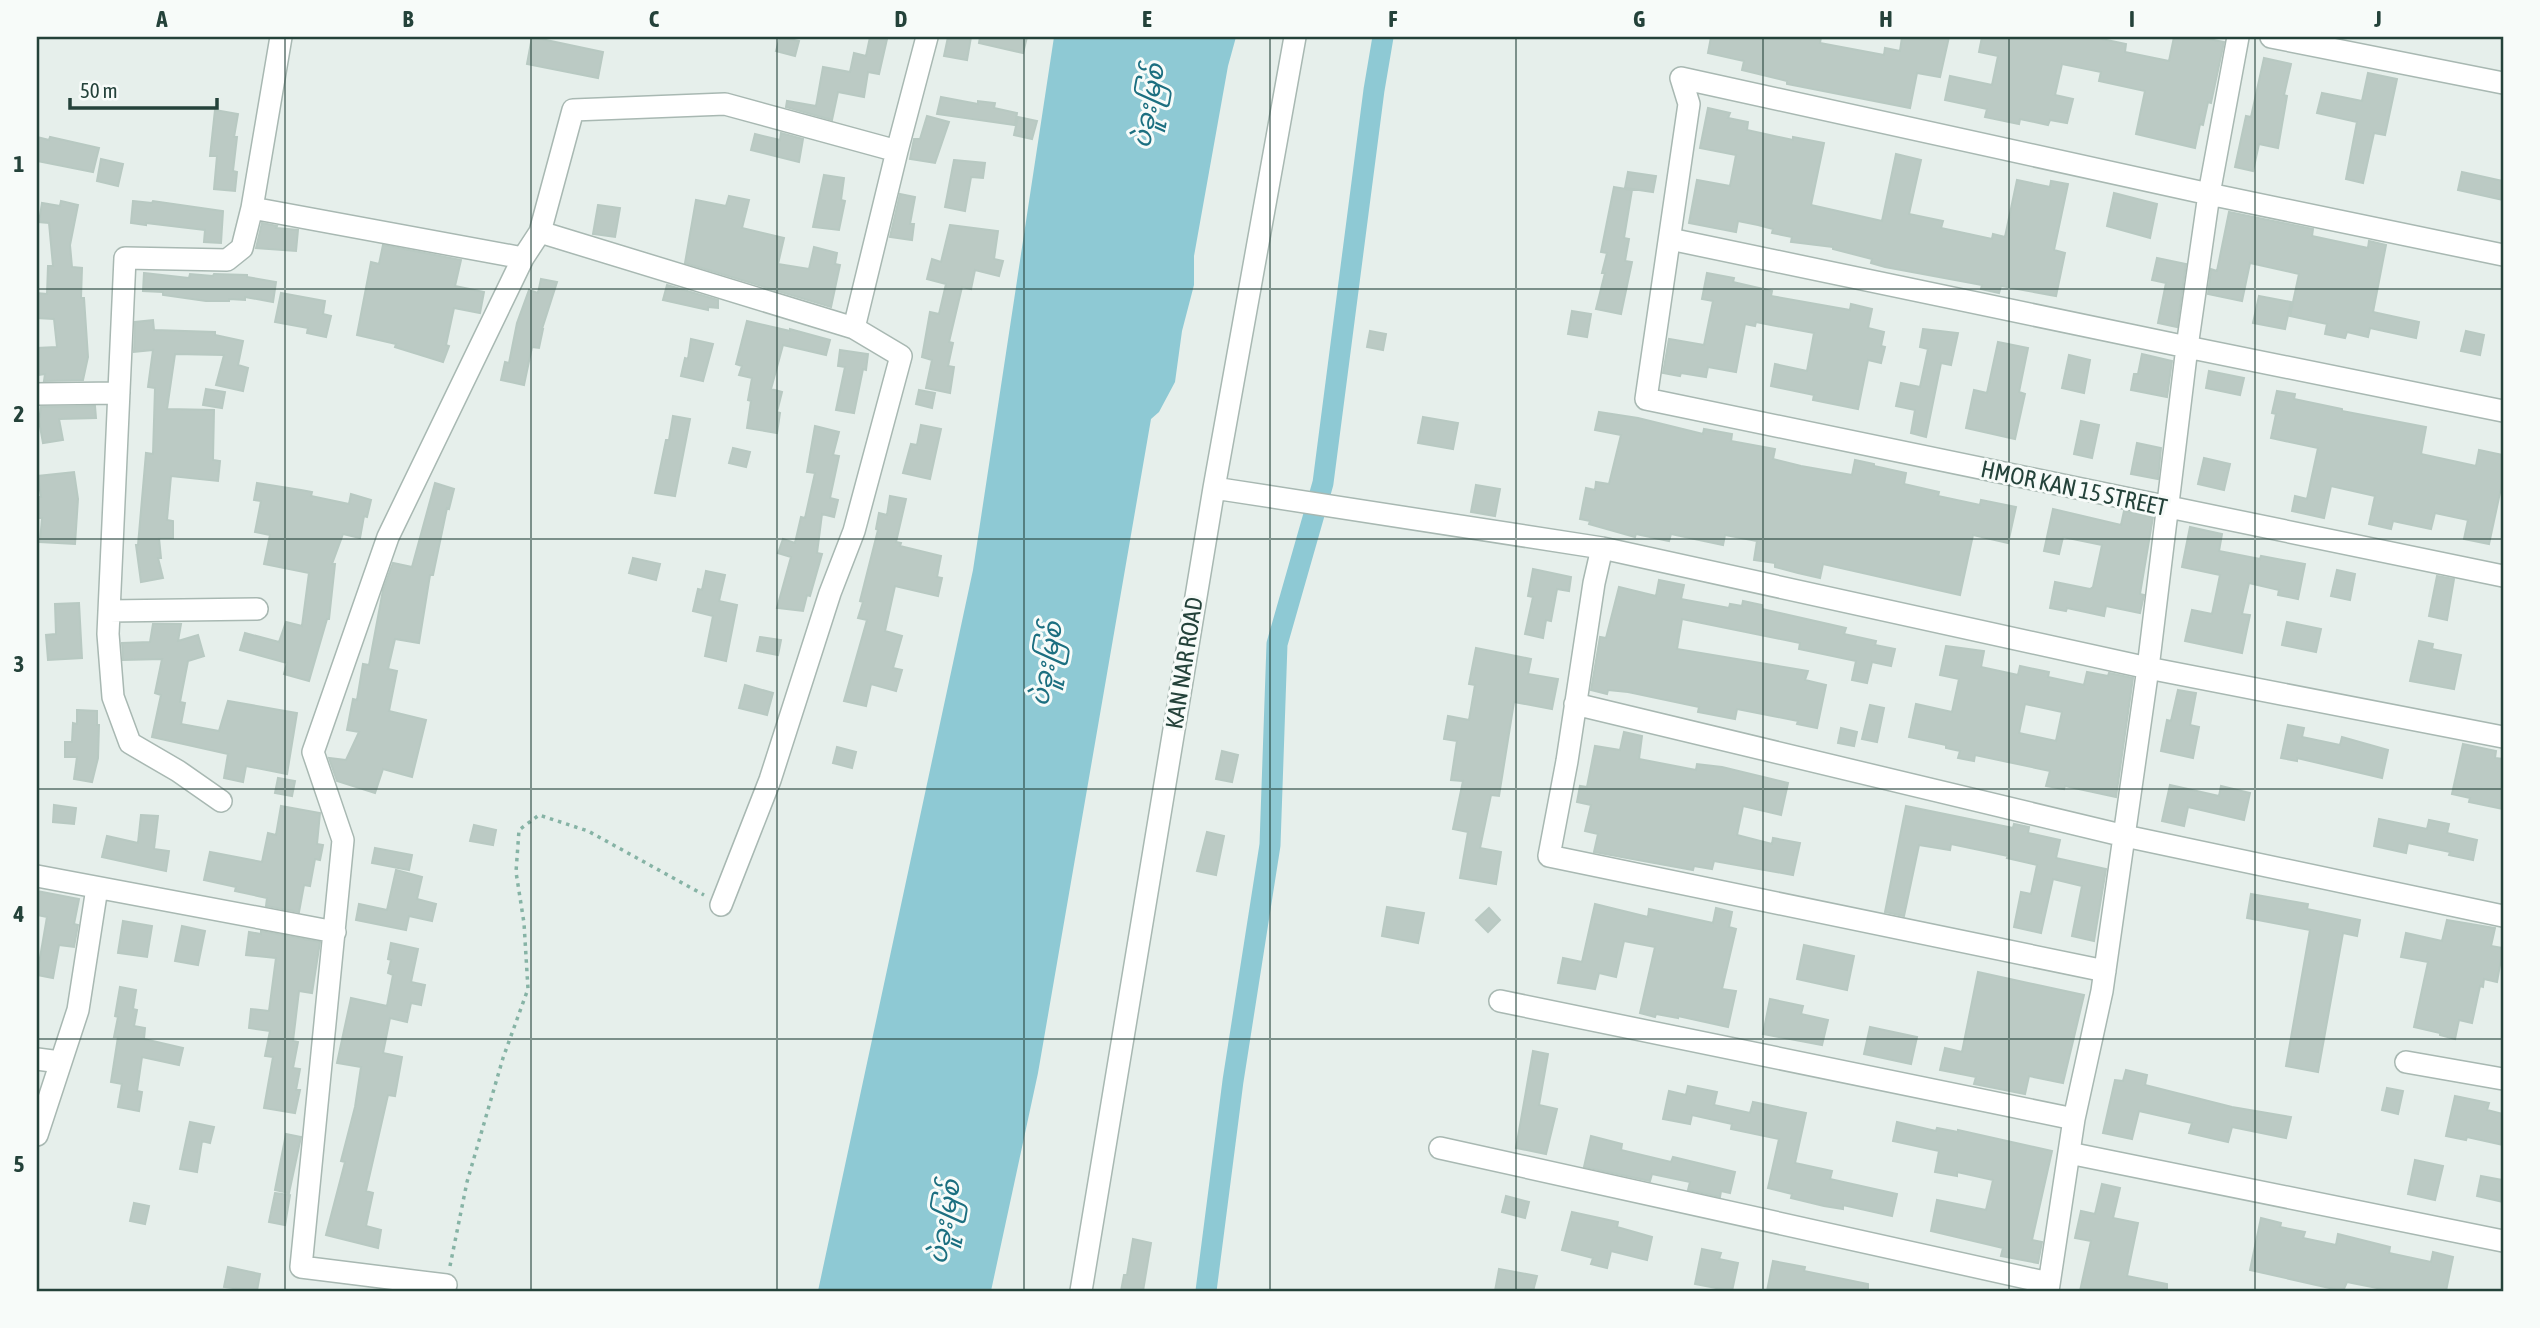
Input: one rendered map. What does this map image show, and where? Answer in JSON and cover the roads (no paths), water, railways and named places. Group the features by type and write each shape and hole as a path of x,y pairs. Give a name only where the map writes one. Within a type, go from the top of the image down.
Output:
{"street":[{"path":"221,801 178,771 130,743 113,697 108,634 125,258 227,260 242,248 252,208 281,37"},
{"path":"855,328 927,37"},
{"name":"KAN NAR ROAD","path":"1081,1291 1214,488 1295,37"},
{"path":"1440,1148 2048,1287 2074,1119 2105,971 2148,668 2187,347 2209,194 2238,37"},
{"path":"2271,37 2503,83"},
{"path":"2503,255 2209,194 1681,78 1689,104 1670,239 2503,411"},
{"path":"446,1285 301,1267 343,840 313,752 388,537 523,258 540,232 573,110 725,104 897,151"},
{"path":"252,208 523,258"},
{"path":"540,232 855,328 901,356 854,531 770,780 721,905"},
{"name":"HMOR KAN 15 STREET","path":"1670,239 1646,399 2503,576"},
{"path":"37,394 119,393"},
{"path":"1214,488 1602,548 2148,668 2503,737"},
{"path":"1602,548 1549,856 2105,971"},
{"path":"109,611 257,609"},
{"path":"1575,704 2125,836 2503,916"},
{"path":"37,876 335,932"},
{"path":"37,1135 78,1010 97,888"},
{"path":"1500,1001 2074,1119"},
{"path":"37,1059 60,1062"},
{"path":"2406,1062 2503,1079"},
{"path":"2069,1153 2503,1241"}],"water":[{"name":"ပဲခူးမြစ်","path":"1054,37 1236,37 1228,66 1194,256 1194,285 1182,331 1175,382 1159,412 1151,419 1038,1073 991,1291 818,1291 973,570"}],"waterway":[{"path":"1206,1291 1233,1081 1270,845 1277,644 1323,483 1383,37"}]}
